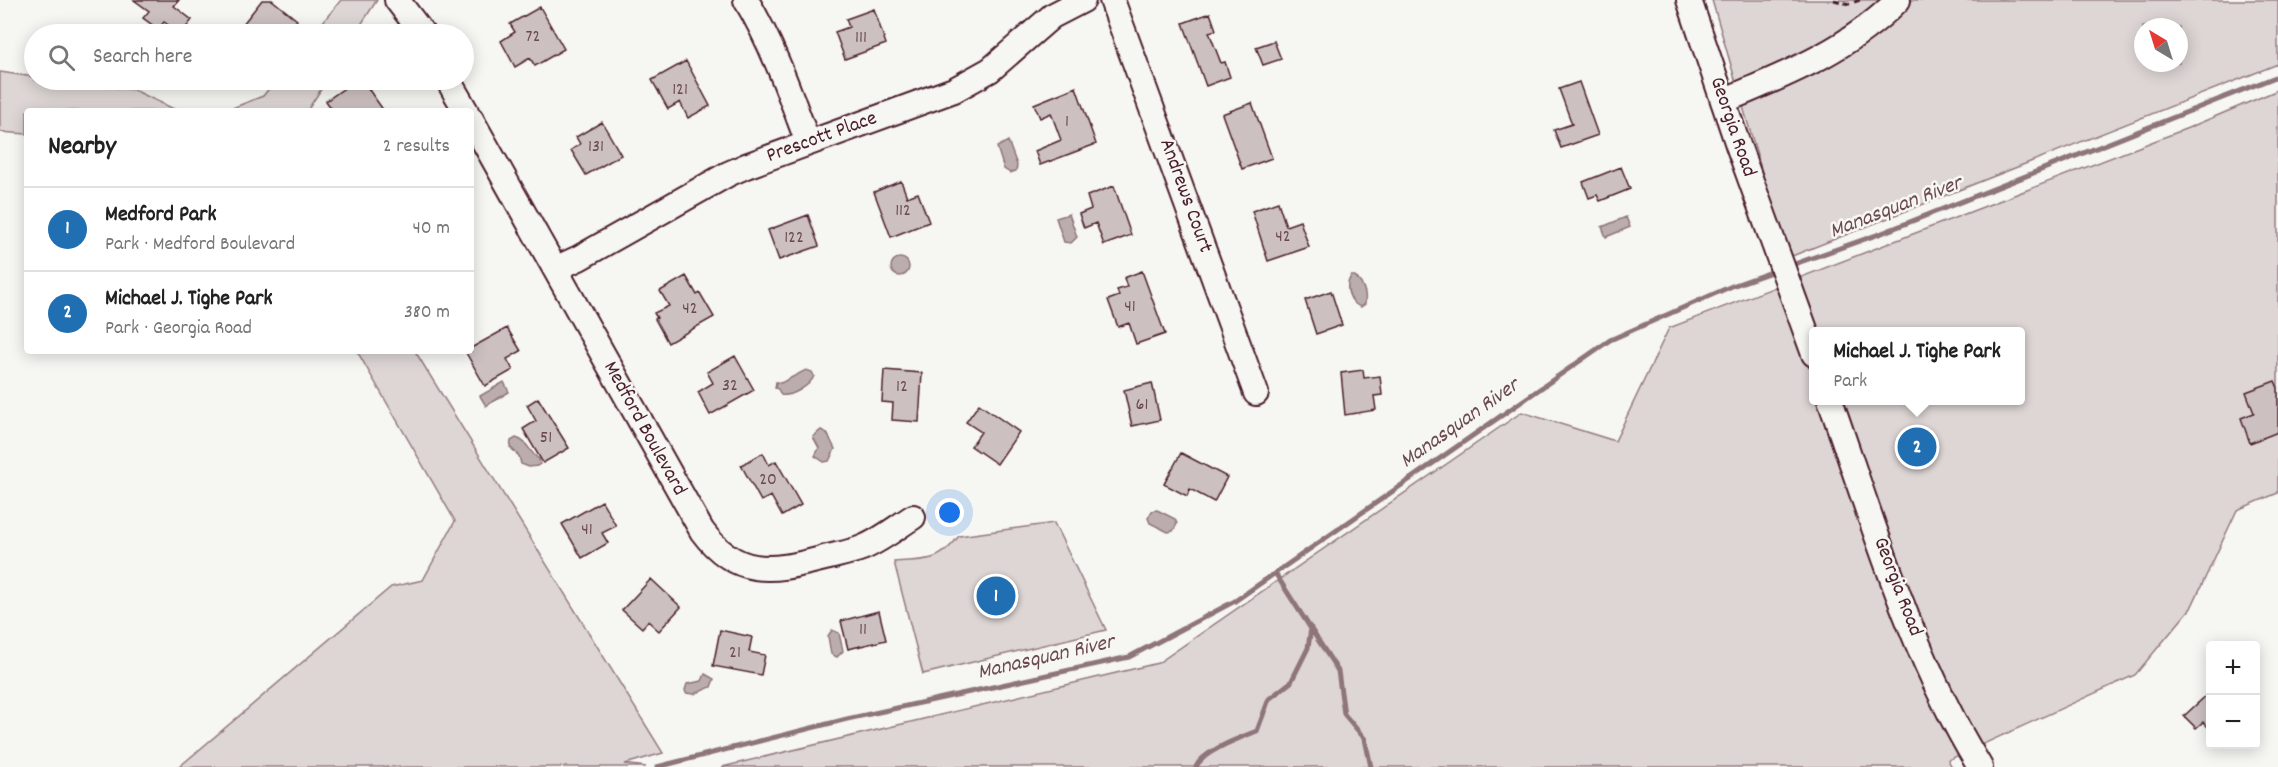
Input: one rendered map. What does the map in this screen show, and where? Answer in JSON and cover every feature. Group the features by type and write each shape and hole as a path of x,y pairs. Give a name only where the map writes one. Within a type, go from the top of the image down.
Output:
{"street":[{"path":"397,0 415,24"},
{"path":"746,0 780,67 808,143"},
{"name":"Prescott Place","path":"555,269 579,258 728,174 954,90 978,78 1052,16 1083,0"},
{"name":"Andrews Court","path":"1112,0 1256,393"},
{"name":"Georgia Road","path":"1689,0 1809,340"},
{"path":"1723,101 1800,69 1826,54 1862,30 1898,0"},
{"path":"454,90 464,108"},
{"name":"Medford Boulevard","path":"474,124 702,531 712,545 730,560 759,569 776,569 862,548 913,517"},
{"name":"Georgia Road","path":"1832,405 1921,650 1946,705 1980,767"}],"path":[{"path":"1834,0 1849,4 1860,0"}],"shaded area":[{"path":"341,0 377,0 361,24 321,24"},
{"path":"1712,0 2278,0 2278,64 1787,258"},
{"path":"0,72 24,76 24,90 134,90 172,108 24,108 24,134 0,132"},
{"path":"268,90 321,90 309,108 233,108 263,96"},
{"path":"2278,90 2278,493 2237,510 2191,608 2135,675 1948,760 1952,767 722,767 1158,663 1522,412 1615,441 1669,328 2188,128"},
{"path":"1008,141 1017,165 1016,171 1010,173 1004,169 997,147"},
{"path":"1069,214 1077,237 1071,243 1064,242 1056,218"},
{"path":"1626,217 1630,227 1606,237 1602,227"},
{"path":"896,258 904,258 909,263 907,274 896,276 891,271 891,263"},
{"path":"1351,276 1355,276 1364,289 1365,304 1361,307 1353,302 1349,294 1348,285"},
{"path":"359,354 417,354 663,753 625,764 646,767 179,767 391,587 423,580 455,521"},
{"path":"806,370 812,372 814,376 800,390 781,395 775,388 776,382 781,383"},
{"path":"504,382 509,392 486,406 480,396"},
{"path":"821,430 827,433 835,449 829,461 824,462 815,456 819,448 813,437"},
{"path":"516,438 539,459 540,464 529,467 521,464 519,456 510,447 511,441"},
{"path":"1157,510 1175,519 1177,524 1173,531 1168,532 1150,523 1148,518 1152,511"},
{"path":"1054,523 1106,630 923,674 894,562 923,560 938,556 959,536"},
{"path":"832,630 839,633 843,651 837,657 831,654 828,636"},
{"path":"705,674 714,679 711,687 694,694 686,693 687,684 702,681"}],"building":[{"path":"134,0 179,0 174,6 192,20 189,24 164,22 151,24 143,18 149,11"},
{"path":"262,0 272,0 297,20 294,24 243,24"},
{"path":"540,7 564,49 535,66 530,58 515,67 501,41 515,32 510,24"},
{"path":"874,9 886,44 845,59 835,32 849,27 846,19"},
{"path":"1210,13 1216,30 1209,32 1221,63 1225,62 1230,77 1206,86 1183,23"},
{"path":"1274,41 1281,59 1263,65 1256,47"},
{"path":"686,61 710,106 688,118 680,102 668,109 652,80"},
{"path":"1579,82 1598,135 1561,148 1554,130 1572,124 1559,89"},
{"path":"1076,87 1096,144 1040,165 1035,151 1061,140 1051,113 1040,118 1034,104"},
{"path":"342,90 369,90 382,108 331,108 326,101"},
{"path":"1252,103 1272,158 1242,169 1222,114"},
{"path":"602,122 621,155 586,175 571,150 580,144 576,137"},
{"path":"1621,167 1630,189 1600,201 1597,195 1589,198 1583,182"},
{"path":"901,181 907,197 918,193 929,222 891,237 874,192"},
{"path":"1114,186 1131,235 1104,245 1096,223 1084,228 1079,214 1091,209 1087,196"},
{"path":"1278,202 1286,226 1300,221 1309,247 1268,261 1252,211"},
{"path":"808,215 819,246 779,260 768,230"},
{"path":"1142,271 1165,334 1136,344 1129,323 1118,327 1108,300 1119,296 1117,290 1127,287 1124,278"},
{"path":"686,276 697,295 700,293 714,317 668,343 654,313 669,306 660,291"},
{"path":"1331,291 1342,325 1316,334 1305,300"},
{"path":"507,328 521,351 507,359 513,370 485,386 467,354 474,354 474,346"},
{"path":"735,356 754,390 710,415 698,392 713,383 707,372"},
{"path":"884,370 922,373 919,422 892,420 893,403 882,402"},
{"path":"1363,370 1364,378 1380,376 1382,395 1374,396 1376,410 1345,415 1341,373"},
{"path":"2275,381 2278,388 2278,432 2250,443 2241,418 2254,413 2246,392"},
{"path":"1152,383 1160,420 1132,426 1124,390"},
{"path":"538,398 569,448 543,463 523,429 536,421 527,405"},
{"path":"979,404 1019,432 997,464 971,446 981,432 966,422"},
{"path":"763,453 769,465 776,461 801,505 782,516 771,496 761,501 741,465"},
{"path":"1181,453 1227,477 1214,502 1190,489 1187,496 1164,484"},
{"path":"602,501 616,526 602,533 608,543 582,558 562,524"},
{"path":"651,579 681,607 659,631 648,621 642,628 622,610"},
{"path":"879,611 886,640 848,649 841,621"},
{"path":"720,630 752,637 749,652 765,655 761,675 713,666"},
{"path":"2206,696 2206,725 2203,722 2196,728 2184,716"}],"waterway":[{"name":"Manasquan River","path":"1789,266 1882,233 2278,76"},
{"name":"Manasquan River","path":"657,767 847,719 1129,657 1235,601 1610,340 1732,286 1777,270"},
{"path":"1275,573 1338,671 1344,714 1365,739 1371,767"},
{"path":"1196,767 1214,750 1257,731 1269,699 1291,682 1308,648 1311,628"}],"place":[{"name":"Michael J. Tighe Park","path":"1917,447"},
{"name":"Medford Park","path":"996,596"}]}
